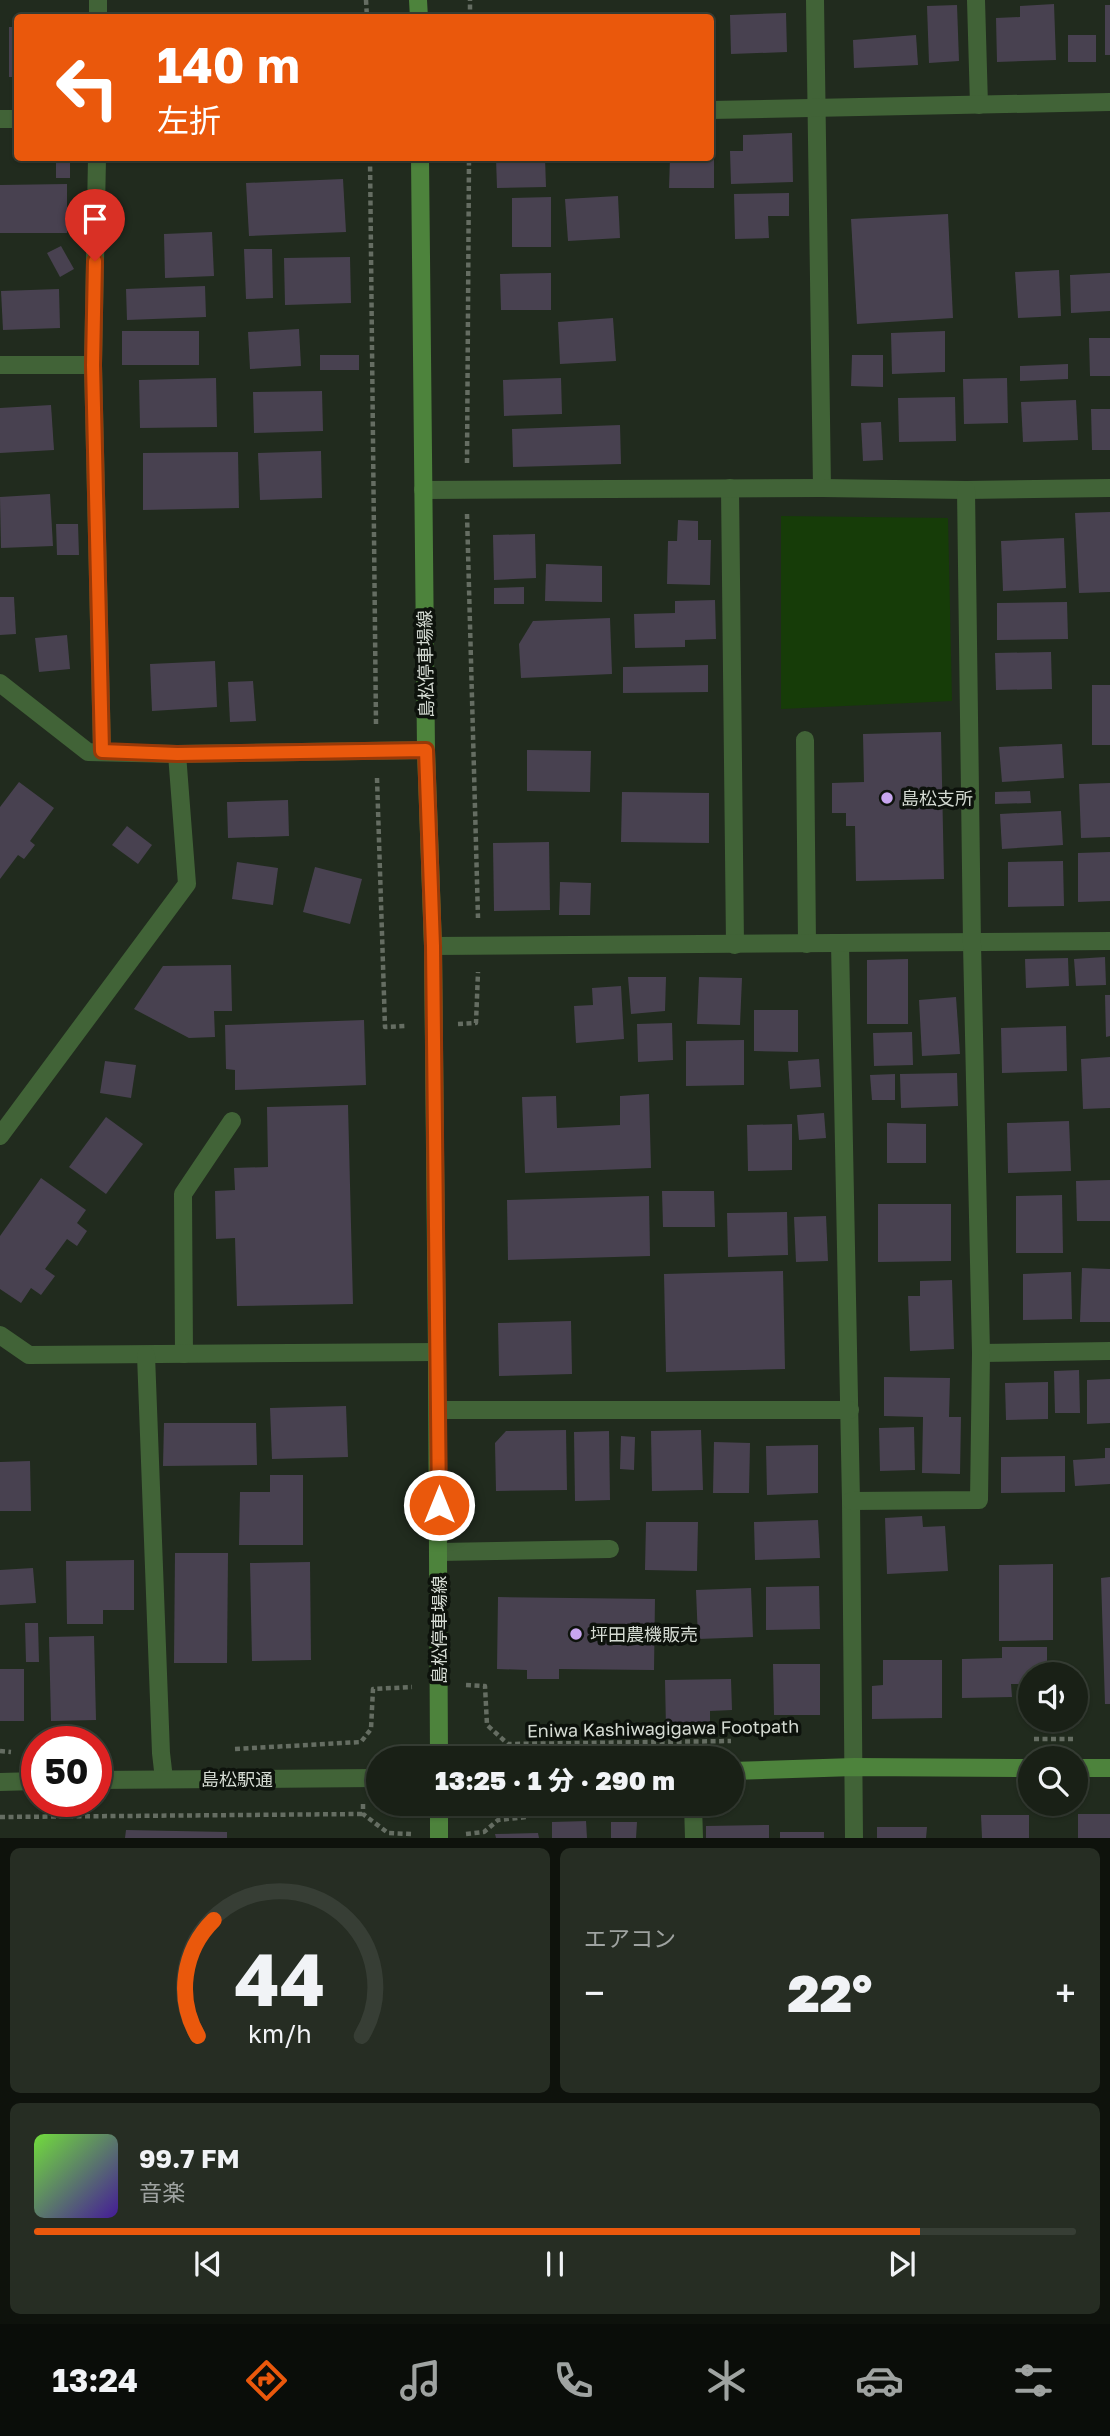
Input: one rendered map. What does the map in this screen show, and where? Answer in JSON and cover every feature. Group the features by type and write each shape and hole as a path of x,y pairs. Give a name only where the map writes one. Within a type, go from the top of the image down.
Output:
{"main road":[{"name":"島松停車場線","path":"420,161 426,750 433,946 438,1352 439,1746"},
{"path":"744,1771 854,1767 1018,1768"},
{"path":"1088,1768 1110,1768"},
{"path":"439,1816 439,1838"}],"street":[{"path":"814,0 822,488"},
{"path":"976,0 979,105"},
{"path":"714,110 1110,102"},
{"path":"97,161 93,365 102,751"},
{"path":"0,365 93,365"},
{"path":"730,488 735,945"},
{"path":"423,490 1110,488"},
{"path":"851,1501 979,1500 981,1353 966,490"},
{"path":"0,683 88,752 177,754 426,750"},
{"path":"805,740 807,943"},
{"path":"0,1136 187,884 177,754"},
{"path":"433,946 1110,941"},
{"path":"840,943 850,1409 854,1838"},
{"path":"184,1354 183,1194 232,1121"},
{"path":"0,1335 29,1355 438,1352"},
{"path":"981,1353 1110,1351"},
{"path":"146,1355 164,1779"},
{"path":"438,1410 850,1409"},
{"path":"439,1552 610,1549"},
{"name":"島松駅通","path":"112,1780 366,1778"},
{"path":"0,1782 21,1781"},
{"path":"693,1816 694,1838"}],"path":[{"name":"Eniwa Kashiwagigawa Footpath","path":"226,1749 361,1742 371,1729 373,1689 440,1685 485,1686 487,1725 508,1744 745,1741"},
{"path":"1029,1739 1083,1739"},
{"path":"0,1817 363,1814"}],"green space":[{"path":"781,516 948,518 952,701 781,709"}],"building":[{"path":"1054,4 1056,60 997,62 996,18 1020,17 1020,6"},
{"path":"957,5 959,61 929,63 927,6"},
{"path":"1105,5 1110,5 1110,55 1105,55"},
{"path":"786,13 787,52 731,54 730,15"},
{"path":"9,27 14,27 14,77 9,77"},
{"path":"916,35 918,65 854,68 853,40"},
{"path":"1068,35 1096,35 1096,62 1068,62"},
{"path":"792,133 793,182 731,184 730,151 743,151 743,135"},
{"path":"56,161 70,161 70,178 56,178"},
{"path":"496,161 545,161 546,187 497,188"},
{"path":"670,161 714,161 714,188 669,188"},
{"path":"343,179 346,232 249,236 246,183"},
{"path":"67,184 67,233 0,233 0,185"},
{"path":"789,193 789,216 768,216 769,238 735,239 734,194"},
{"path":"618,196 620,238 568,241 565,199"},
{"path":"551,197 551,247 512,247 512,198"},
{"path":"948,214 953,318 857,324 851,219"},
{"path":"212,232 214,276 165,278 164,234"},
{"path":"61,246 74,269 60,277 47,253"},
{"path":"244,249 272,249 273,298 246,299"},
{"path":"350,257 351,303 285,305 284,258"},
{"path":"1059,270 1061,316 1018,318 1015,272"},
{"path":"551,273 551,310 501,310 500,274"},
{"path":"1110,273 1110,311 1071,313 1070,275"},
{"path":"205,286 206,317 127,320 126,289"},
{"path":"59,289 60,328 3,330 1,291"},
{"path":"613,318 616,361 560,364 558,322"},
{"path":"299,329 301,366 250,369 248,332"},
{"path":"122,331 199,331 199,365 122,365"},
{"path":"945,331 945,372 892,374 891,333"},
{"path":"1089,338 1110,338 1110,376 1090,376"},
{"path":"320,355 359,355 359,370 320,370"},
{"path":"852,355 883,355 883,387 851,386"},
{"path":"1068,364 1068,379 1020,381 1020,366"},
{"path":"216,378 217,427 140,428 139,380"},
{"path":"561,378 562,414 504,416 503,380"},
{"path":"1007,378 1008,423 964,424 963,379"},
{"path":"322,391 323,431 254,433 253,392"},
{"path":"955,397 956,441 899,442 898,398"},
{"path":"1076,400 1078,440 1023,442 1021,402"},
{"path":"51,405 54,450 0,453 0,408"},
{"path":"1091,409 1110,409 1110,450 1092,450"},
{"path":"881,422 883,460 863,461 861,423"},
{"path":"620,425 621,464 513,467 512,429"},
{"path":"321,451 322,498 260,500 258,453"},
{"path":"238,452 239,508 143,510 143,453"},
{"path":"50,494 53,546 1,548 0,497"},
{"path":"1110,512 1110,592 1079,593 1075,513"},
{"path":"678,520 698,521 698,540 711,540 710,585 667,584 668,541 677,541"},
{"path":"56,524 78,524 79,555 57,555"},
{"path":"535,534 536,578 494,580 493,535"},
{"path":"1064,538 1066,588 1003,591 1001,541"},
{"path":"546,564 602,566 602,602 545,601"},
{"path":"524,587 524,604 494,604 494,588"},
{"path":"0,597 14,597 16,634 0,635"},
{"path":"715,600 716,639 685,640 685,647 635,648 634,614 675,613 675,601"},
{"path":"1067,602 1068,639 997,640 997,603"},
{"path":"610,618 612,674 521,678 519,644 533,621"},
{"path":"67,635 70,669 39,672 35,638"},
{"path":"1051,652 1052,689 996,690 995,653"},
{"path":"215,661 217,707 152,711 150,664"},
{"path":"708,665 708,692 623,693 623,667"},
{"path":"253,681 256,721 230,722 228,682"},
{"path":"1092,685 1110,685 1110,745 1092,745"},
{"name":"島松支所","path":"941,732 944,879 856,881 855,826 846,826 846,813 832,813 832,783 864,782 863,734"},
{"path":"1062,744 1064,778 1002,782 999,747"},
{"path":"527,750 591,751 590,792 527,791"},
{"path":"19,782 54,808 30,841 35,845 24,859 18,855 0,879 0,807"},
{"path":"1110,783 1110,837 1081,838 1079,784"},
{"path":"1030,791 1031,803 995,804 995,792"},
{"path":"622,792 709,793 709,843 621,842"},
{"path":"288,800 289,836 228,838 227,802"},
{"path":"1061,811 1063,845 1002,849 1000,814"},
{"path":"127,826 152,845 138,864 112,845"},
{"path":"549,842 550,910 494,911 493,843"},
{"path":"1110,852 1110,901 1078,902 1078,853"},
{"path":"1063,861 1064,906 1008,907 1008,862"},
{"path":"237,862 278,868 273,905 232,899"},
{"path":"315,867 362,879 350,924 303,912"},
{"path":"560,882 591,883 590,915 559,915"},
{"path":"1105,957 1106,985 1076,986 1074,959"},
{"path":"1068,958 1069,986 1026,988 1025,959"},
{"path":"908,959 908,1024 867,1024 867,960"},
{"path":"231,965 232,1011 214,1011 215,1037 189,1038 134,1009 163,966"},
{"path":"628,977 666,977 665,1011 631,1014"},
{"path":"699,977 742,978 740,1025 697,1024"},
{"path":"621,986 624,1039 576,1043 574,1006 593,1005 592,988"},
{"path":"1105,995 1110,995 1110,1036 1106,1037"},
{"path":"956,997 960,1054 922,1056 919,1000"},
{"path":"754,1010 798,1010 798,1052 754,1051"},
{"path":"364,1020 366,1085 235,1090 235,1070 226,1069 225,1025"},
{"path":"672,1023 673,1060 638,1062 637,1024"},
{"path":"1066,1026 1067,1071 1002,1073 1001,1028"},
{"path":"912,1032 913,1065 874,1066 873,1033"},
{"path":"744,1040 744,1085 686,1086 686,1041"},
{"path":"1110,1057 1110,1108 1083,1109 1081,1059"},
{"path":"819,1059 821,1087 790,1089 788,1061"},
{"path":"105,1061 136,1065 131,1098 100,1093"},
{"path":"957,1073 958,1106 901,1108 900,1074"},
{"path":"895,1074 895,1100 872,1100 870,1075"},
{"path":"649,1094 651,1168 525,1173 522,1097 556,1096 557,1128 620,1125 620,1096"},
{"path":"348,1105 353,1304 237,1306 235,1238 216,1239 215,1191 235,1190 234,1168 268,1167 267,1107"},
{"path":"824,1113 826,1138 799,1140 797,1115"},
{"path":"106,1117 143,1144 106,1194 69,1167"},
{"path":"1069,1121 1071,1171 1008,1173 1007,1123"},
{"path":"887,1123 926,1124 926,1163 887,1163"},
{"path":"792,1124 792,1170 748,1171 747,1125"},
{"path":"41,1178 86,1210 77,1223 87,1231 77,1246 67,1239 45,1269 55,1276 41,1295 31,1288 21,1303 0,1289 0,1236"},
{"path":"1110,1180 1110,1221 1077,1221 1076,1181"},
{"path":"662,1191 714,1191 715,1227 663,1227"},
{"path":"1062,1195 1063,1253 1016,1253 1016,1196"},
{"path":"649,1196 650,1256 508,1260 507,1200"},
{"path":"878,1204 951,1204 951,1261 878,1262"},
{"path":"787,1212 788,1255 728,1257 727,1213"},
{"path":"826,1216 828,1261 796,1262 794,1217"},
{"path":"1082,1268 1110,1269 1110,1322 1080,1322"},
{"path":"783,1271 785,1369 666,1372 664,1274"},
{"path":"1071,1272 1072,1319 1023,1320 1023,1274"},
{"path":"952,1280 954,1349 910,1351 908,1296 920,1296 920,1281"},
{"path":"571,1321 572,1374 499,1376 498,1323"},
{"path":"1079,1370 1080,1413 1055,1413 1054,1371"},
{"path":"884,1377 950,1378 949,1417 961,1417 960,1474 922,1473 923,1417 884,1416"},
{"path":"1110,1379 1110,1423 1087,1424 1087,1380"},
{"path":"1048,1382 1048,1419 1006,1420 1005,1383"},
{"path":"346,1406 348,1457 272,1459 270,1408"},
{"path":"164,1423 256,1423 257,1465 163,1466"},
{"path":"914,1427 915,1470 880,1471 879,1428"},
{"path":"566,1430 567,1490 496,1491 495,1443 506,1431"},
{"path":"701,1430 703,1490 652,1491 651,1431"},
{"path":"609,1431 610,1500 575,1501 574,1432"},
{"path":"621,1436 635,1437 634,1470 620,1469"},
{"path":"714,1442 750,1443 749,1493 713,1493"},
{"path":"818,1445 818,1493 767,1495 766,1446"},
{"path":"1105,1448 1110,1448 1110,1484 1075,1486 1073,1460 1105,1458"},
{"path":"1065,1456 1065,1492 1001,1493 1001,1457"},
{"path":"30,1461 31,1511 0,1511 0,1462"},
{"path":"270,1475 303,1475 303,1545 239,1545 240,1492 270,1492"},
{"path":"922,1516 923,1527 945,1526 948,1571 887,1574 885,1518"},
{"path":"818,1520 820,1558 755,1560 754,1522"},
{"path":"646,1522 698,1522 697,1571 645,1570"},
{"path":"175,1553 228,1553 227,1663 174,1663"},
{"path":"134,1560 134,1610 103,1610 103,1624 67,1624 66,1561"},
{"path":"310,1562 311,1660 252,1661 250,1563"},
{"path":"1053,1564 1053,1640 999,1641 999,1565"},
{"path":"33,1568 36,1603 0,1605 0,1570"},
{"path":"1110,1577 1110,1704 1105,1704 1101,1578"},
{"path":"819,1586 820,1629 766,1630 766,1587"},
{"path":"751,1588 753,1637 698,1639 696,1590"},
{"name":"坪田農機販売","path":"498,1597 655,1599 654,1670 559,1669 559,1679 527,1679 527,1670 497,1669"},
{"path":"25,1623 38,1623 39,1662 26,1662"},
{"path":"94,1636 96,1720 51,1721 49,1637"},
{"path":"1002,1647 1047,1647 1047,1662 1018,1662 1018,1684 1011,1684 1012,1697 962,1698 962,1659 1002,1658"},
{"path":"883,1660 942,1660 942,1718 872,1719 872,1686 883,1685"},
{"path":"773,1664 820,1664 820,1715 774,1715"},
{"path":"0,1669 24,1669 24,1721 0,1721"},
{"path":"731,1679 732,1710 710,1711 710,1727 666,1728 665,1680"},
{"path":"1110,1814 1110,1838 1078,1838 1078,1816"},
{"path":"981,1815 1029,1816 1029,1838 982,1838"},
{"path":"586,1821 587,1838 552,1838 552,1822"},
{"path":"611,1822 637,1822 636,1838 611,1838"},
{"path":"769,1825 769,1838 706,1838 706,1826"},
{"path":"877,1827 927,1827 926,1838 877,1838"},
{"path":"126,1830 227,1832 227,1838 125,1838"},
{"path":"780,1832 824,1832 824,1838 780,1838"},
{"path":"538,1833 539,1838 496,1838 495,1834"}],"place":[{"name":"島松支所","path":"887,798"},
{"name":"坪田農機販売","path":"576,1634"}],"route":[{"path":"95,261 93,365 102,751 177,754 426,750 433,946 439,1505"}]}
